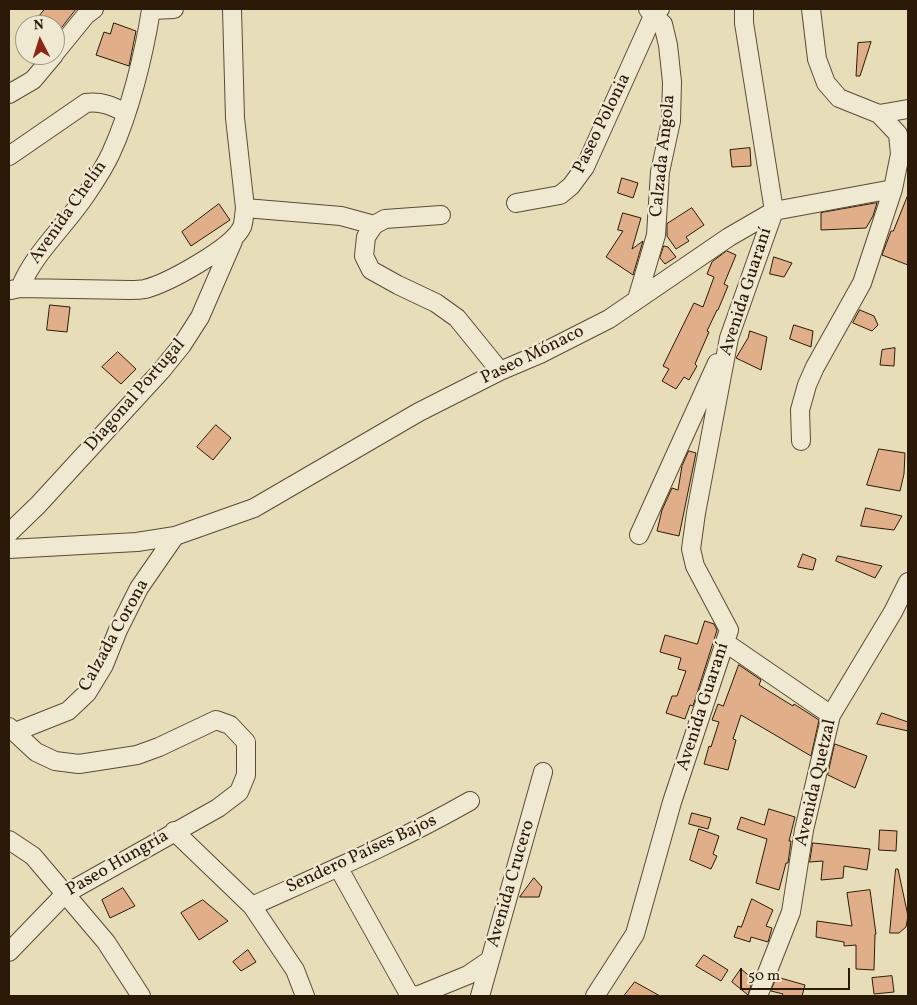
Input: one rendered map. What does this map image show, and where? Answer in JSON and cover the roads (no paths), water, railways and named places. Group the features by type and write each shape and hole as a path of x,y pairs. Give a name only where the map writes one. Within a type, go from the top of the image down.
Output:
{"street":[{"path":"65,41 86,15 94,9"},
{"path":"151,9 174,9"},
{"name":"Avenida Chelín","path":"15,290 87,194 111,153 126,113 147,36 151,9"},
{"path":"15,290 144,289 196,265 234,238 242,226 245,208 235,118 232,9"},
{"path":"744,9 744,23 774,211"},
{"path":"801,441 800,410 807,385 815,367 862,283 893,189 900,154 898,134 879,114 839,98 826,83 817,59 811,9"},
{"name":"Paseo Polonia","path":"516,203 560,196 572,186 585,167 654,11"},
{"name":"Calzada Angola","path":"637,299 656,235 660,172 671,121 672,82 668,45 663,24 654,11"},
{"path":"9,94 33,80 45,65"},
{"path":"9,156 86,103 107,103 126,113"},
{"path":"879,114 908,109"},
{"name":"Paseo Mónaco","path":"9,549 137,542 175,536 254,508 419,412 500,370 540,354 609,319 729,237 774,211 893,189"},
{"path":"245,208 341,216 374,225"},
{"name":"Avenida Guaraní","path":"596,996 635,934 672,802 729,630 695,566 691,549 694,521 729,338 774,211"},
{"path":"441,215 385,219 374,225 366,237 364,256 371,270 398,285 436,302 457,318 500,370"},
{"name":"Diagonal Portugal","path":"9,533 45,499 154,379 182,345 200,317 234,238"},
{"path":"639,535 729,338"},
{"name":"Calzada Corona","path":"12,729 68,711 87,693 104,665 118,630 140,588 175,536"},
{"name":"Avenida Quetzal","path":"758,996 791,912 804,830 831,715 893,612 908,582"},
{"path":"726,643 831,715"},
{"name":"Paseo Hungría","path":"9,952 65,894 174,831 218,808 239,792 246,775 246,742 230,725 216,720 137,755 79,764 55,761 36,752 12,729"},
{"name":"Avenida Crucero","path":"480,996 543,772"},
{"name":"Sendero Países Bajos","path":"252,906 446,815 470,801"},
{"path":"174,831 252,906 295,970 305,996"},
{"path":"9,840 33,856 106,942 141,996"},
{"path":"338,866 410,996 419,995 468,975 490,960"}]}
